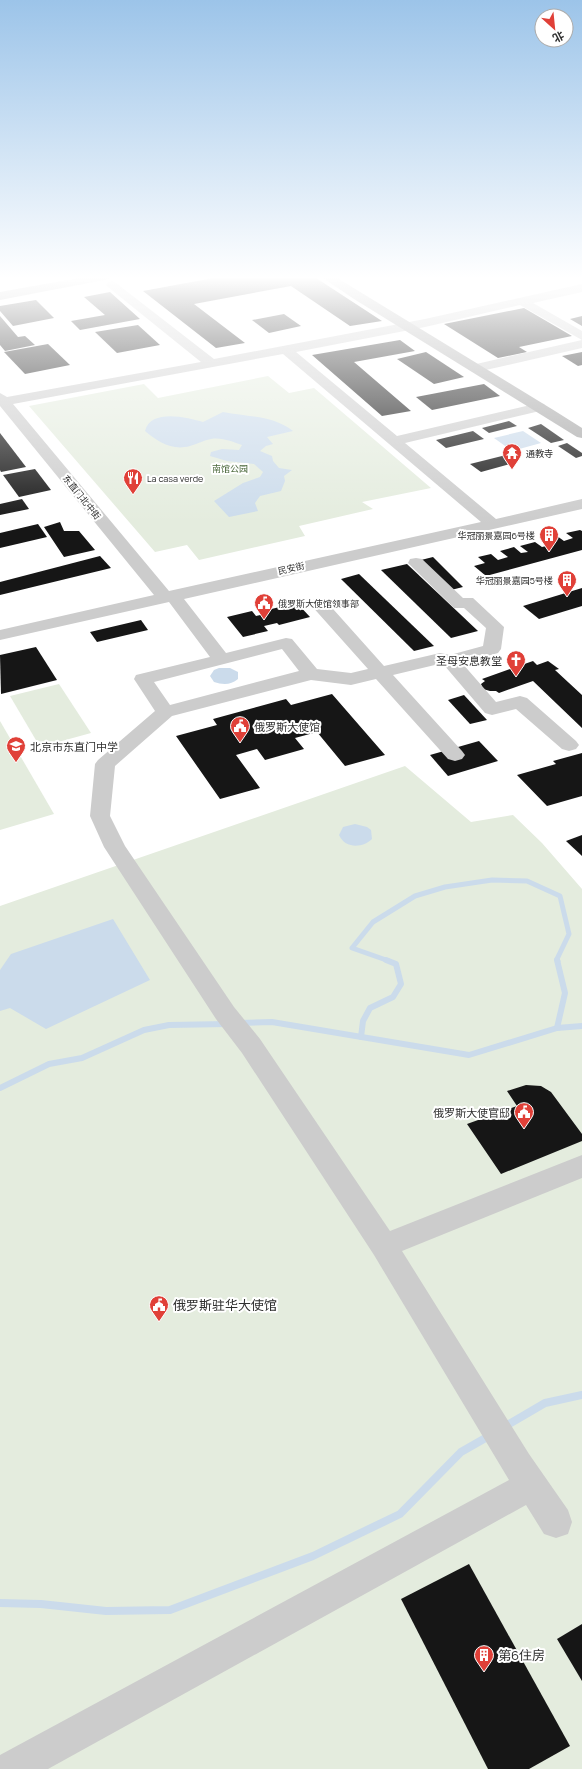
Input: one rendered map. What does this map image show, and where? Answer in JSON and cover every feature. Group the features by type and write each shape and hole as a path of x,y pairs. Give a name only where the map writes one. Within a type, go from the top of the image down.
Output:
{"main road":[{"path":"472,359 479,362 539,407 582,434"},
{"path":"494,364 512,374"}],"street":[{"path":"206,359 211,363"},
{"path":"1,400 237,359"},
{"path":"296,359 492,523"},
{"path":"479,362 494,364 518,359"},
{"name":"东直门北中街","path":"1,400 221,659"},
{"path":"393,441 539,407"},
{"name":"民安街","path":"0,635 492,523 582,504"},
{"path":"416,563 460,604 467,602 495,627 492,649 450,661"},
{"path":"319,604 454,755"},
{"path":"165,712 143,679 286,643 311,674"},
{"path":"556,1522 525,1475 384,1246 251,1046 225,1013 115,847 100,816 106,764 165,712 311,674 351,679 440,658 450,661 492,709 520,702 569,745"},
{"path":"384,1246 582,1166"},
{"path":"11,1769 525,1475"}],"green space":[{"name":"南馆公园","path":"268,376 289,393 314,388 431,488 362,502 373,509 299,526 305,536 199,560 187,545 155,552 29,406 144,384 158,398"},
{"path":"59,684 91,733 40,747 10,696"},
{"name":"北京市东直门中学","path":"0,721 54,814 0,830"},
{"path":"405,766 471,822 513,815 542,843 582,889 582,1769 0,1769 0,906"}],"water":[{"path":"223,412 268,419 293,431 267,437 273,444 266,446 260,451 272,456 273,461 279,468 292,470 284,476 285,481 281,491 260,496 255,503 258,511 229,517 214,501 243,483 260,477 263,472 254,464 227,461 210,456 211,452 222,449 239,450 242,445 227,440 215,439 206,440 190,446 177,447 160,442 145,431 154,419 162,417 180,417 203,422"},
{"path":"523,431 541,443 512,451 494,438"},
{"path":"219,668 230,668 238,672 238,679 227,684 214,682 210,676 214,670"},
{"path":"355,824 367,827 371,830 372,839 364,844 354,846 345,843 339,835 343,827"},
{"path":"113,919 150,980 46,1029 10,1008 0,1011 0,970 11,954"}],"building":[{"path":"10,359 63,359 70,365 25,374"},
{"path":"316,359 373,359 354,362 411,411 382,416"},
{"path":"397,359 436,359 464,377 434,384"},
{"path":"566,359 582,359 582,365 578,366"},
{"path":"484,384 500,396 432,410 416,397"},
{"path":"509,421 517,426 489,433 482,428"},
{"path":"541,424 564,440 551,443 528,428"},
{"path":"473,431 484,439 446,448 436,440"},
{"path":"0,433 26,467 1,472"},
{"path":"567,443 582,453 582,456 576,458 558,446"},
{"path":"506,455 517,462 481,472 470,464"},
{"path":"35,469 51,490 19,497 3,475"},
{"path":"22,499 29,509 0,515 0,504"},
{"path":"60,522 64,531 79,531 95,550 64,557 44,527"},
{"path":"38,524 47,537 0,548 0,533"},
{"name":"华冠丽景嘉园6号楼","path":"580,530 582,531 582,550 486,576 474,566 485,563 478,557 491,554 498,560 508,557 500,551 514,547 521,553 528,552 520,546 535,542 542,547 551,545 543,539 557,536 564,541 573,538 566,533"},
{"path":"100,556 111,568 0,595 0,582"},
{"path":"433,557 463,587 451,590 421,560"},
{"path":"407,564 478,631 451,638 381,570"},
{"path":"359,574 434,646 414,651 341,579"},
{"name":"华冠丽景嘉园5号楼","path":"582,588 582,606 539,619 523,606"},
{"name":"俄罗斯大使馆领事部","path":"297,603 310,617 279,625 277,623 264,626 268,631 243,637 227,617 252,611 256,616 269,613 267,610"},
{"path":"141,620 148,630 97,642 90,632"},
{"path":"36,647 57,680 1,694 0,655"},
{"path":"533,661 537,665 548,661 559,669 555,670 582,695 582,728 533,681 499,693 496,691 483,689 481,684 485,681 482,679"},
{"name":"俄罗斯大使馆","path":"332,694 385,755 345,766 317,732 295,738 304,749 265,760 257,749 236,755 260,788 220,799 176,736 217,725 213,719 286,699 291,705"},
{"path":"464,695 487,720 470,724 448,700"},
{"path":"479,741 498,761 448,776 430,755"},
{"path":"582,753 582,796 547,806 517,775 556,764 553,761"},
{"path":"582,835 582,856 566,841"},
{"name":"俄罗斯大使官邸","path":"526,1085 541,1086 551,1092 582,1134 582,1141 501,1174 467,1124 517,1106 507,1091"},
{"name":"第6住房","path":"469,1564 570,1746 529,1769 488,1769 401,1599"},
{"path":"582,1624 582,1681 557,1639"}],"waterway":[{"path":"389,961 352,948 373,922 415,896 445,887 492,880 527,881 560,896 569,934 557,959 558,961"},
{"path":"361,1037 363,1021 370,1008 393,997 401,984 396,964 386,960"},
{"path":"557,960 565,993 557,1028"},
{"path":"239,1023 272,1022 361,1037"},
{"path":"0,1088 49,1064 82,1058 144,1030 169,1025 227,1024"},
{"path":"557,1028 582,1026"},
{"path":"361,1037 469,1055 557,1028"},
{"path":"504,1427 545,1403 582,1395"},
{"path":"0,1603 41,1604 106,1611 170,1610 313,1556 400,1514 461,1452 489,1436"}],"place":[{"name":"通教寺","path":"512,470"},
{"name":"La casa verde","path":"133,495"},
{"name":"华冠丽景嘉园6号楼","path":"549,552"},
{"name":"华冠丽景嘉园5号楼","path":"567,597"},
{"name":"俄罗斯大使馆领事部","path":"264,620"},
{"name":"圣母安息教堂","path":"516,677"},
{"name":"俄罗斯大使馆","path":"240,743"},
{"name":"北京市东直门中学","path":"16,763"},
{"name":"俄罗斯大使官邸","path":"524,1129"},
{"name":"俄罗斯驻华大使馆","path":"159,1322"},
{"name":"第6住房","path":"484,1672"}]}
